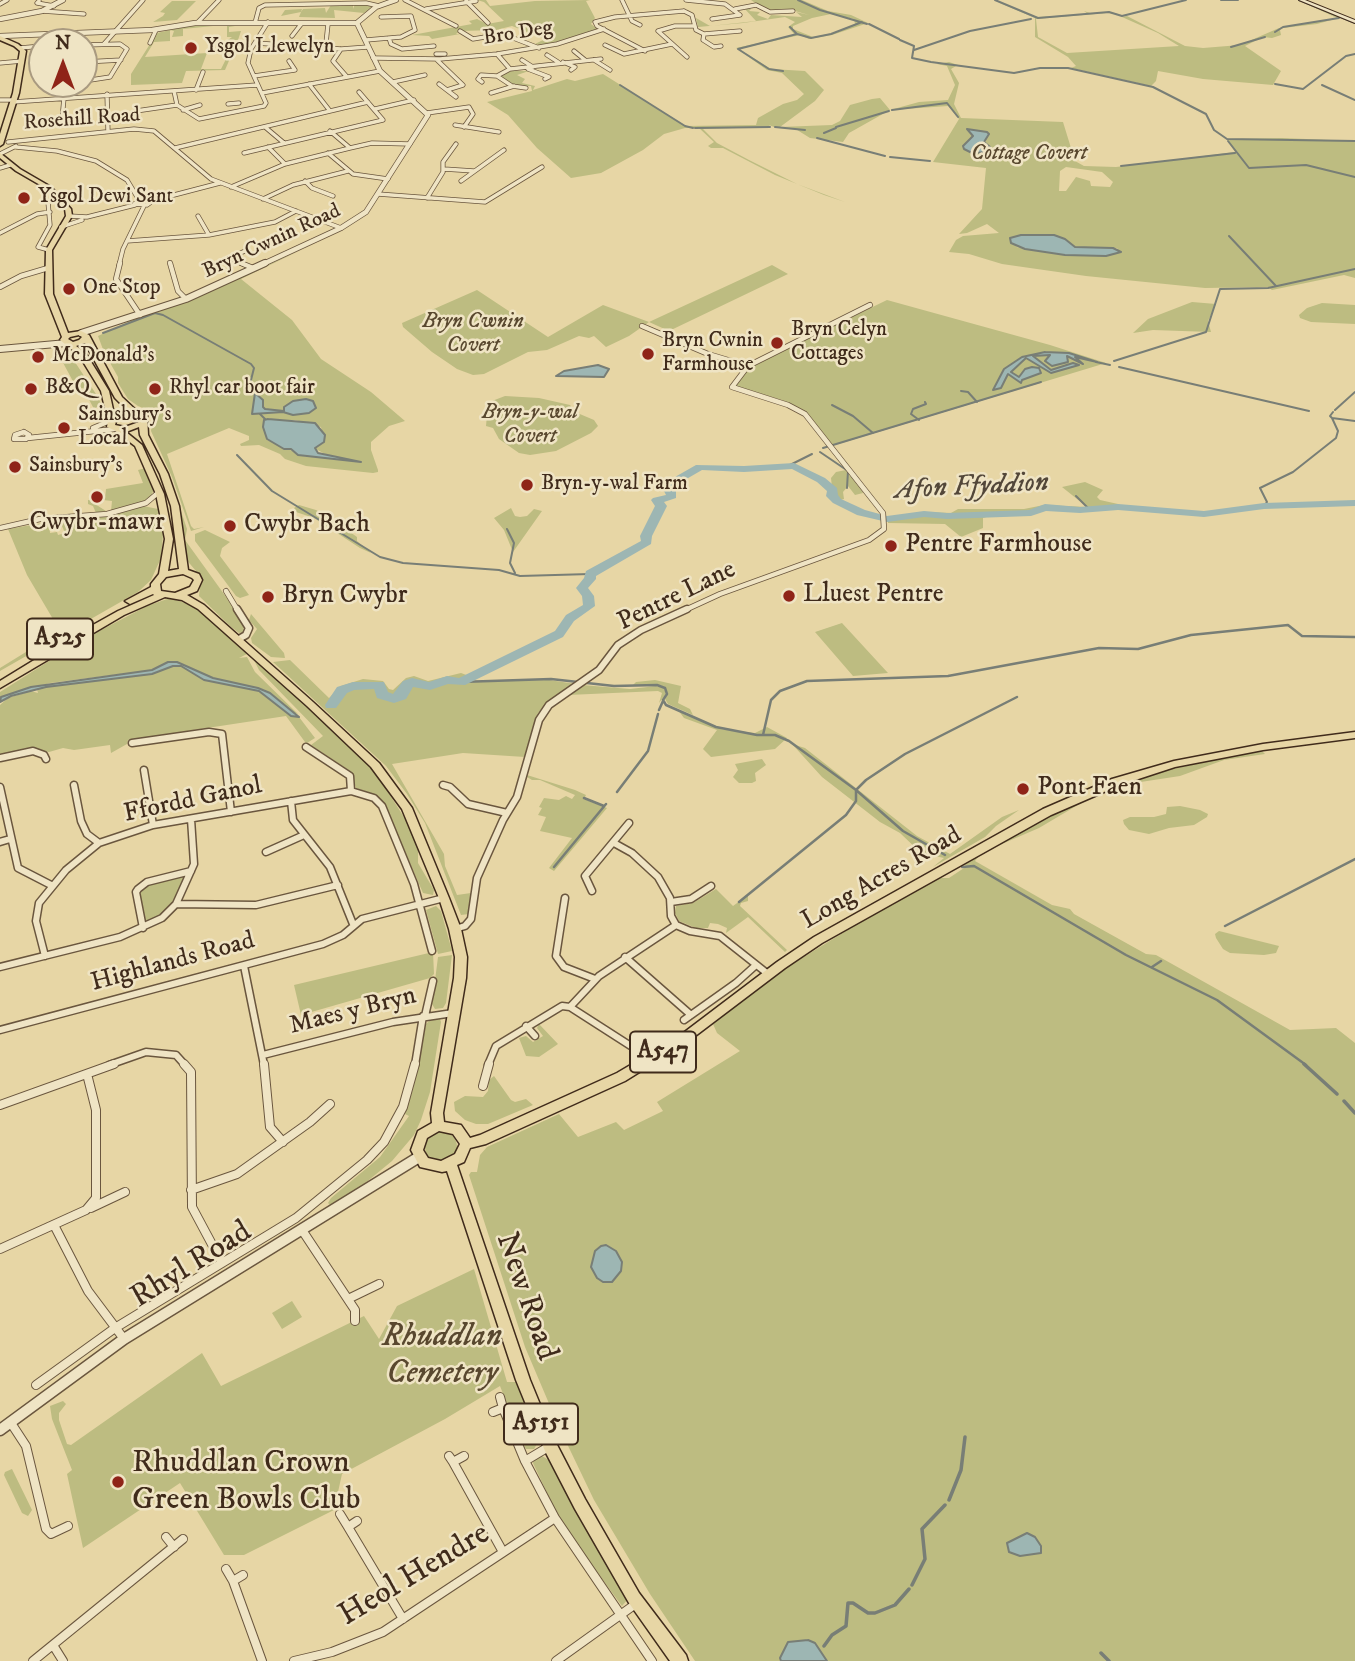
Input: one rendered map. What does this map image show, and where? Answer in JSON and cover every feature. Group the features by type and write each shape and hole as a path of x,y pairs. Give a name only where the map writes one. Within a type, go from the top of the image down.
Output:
{"main road":[{"path":"1301,0 1355,22"},
{"path":"0,37 20,48 22,61 2,140"},
{"path":"0,155 10,165 59,196 66,205 69,216 49,250 49,294 67,340 82,354 105,391 114,425 138,445 159,492 169,540 163,575"},
{"path":"61,320 82,336 119,398 134,412"},
{"path":"67,340 82,336"},
{"path":"114,425 122,413 134,412 143,415 144,435 164,474 175,506 184,571"},
{"path":"114,425 134,428 143,423"},
{"path":"176,596 191,591 198,580 191,572 163,575 156,581 158,592 176,596 184,597 201,607 350,740 393,787 419,832 456,929 461,957 439,1098 438,1126"},
{"path":"191,591 201,607"},
{"name":"A525","path":"0,676 58,640 158,592"},
{"name":"A525","path":"0,685 158,592"},
{"name":"Long Acres Road","path":"466,1144 621,1077 682,1040 768,974 818,940 1046,812 1088,793 1202,758 1355,735"},
{"path":"438,1126 457,1129 464,1137 466,1144 460,1158 451,1165 431,1166 419,1157 418,1142 422,1135 438,1126"},
{"name":"New Road","path":"451,1165 523,1380 550,1446 580,1504 638,1603 680,1661"}],"street":[{"path":"0,4 7,0"},
{"path":"0,19 42,11 63,0"},
{"path":"104,44 143,0"},
{"path":"198,22 219,0"},
{"path":"0,37 156,30 198,22 356,23 379,6 396,0"},
{"path":"405,0 455,25 448,25"},
{"path":"622,0 633,22 640,24"},
{"path":"686,0 721,4 735,9 756,5"},
{"path":"695,0 684,11 692,15 698,32 738,32"},
{"path":"749,0 770,12 790,11"},
{"path":"39,1 37,3 54,6"},
{"path":"466,1 488,23"},
{"path":"426,9 476,1"},
{"path":"255,23 259,8 265,5 379,6"},
{"path":"715,18 740,16 735,9"},
{"path":"42,11 85,14"},
{"name":"Bro Deg","path":"604,29 595,25 595,22 684,11"},
{"path":"366,40 413,33 416,29 416,22 407,15 381,17"},
{"path":"174,91 177,104 199,119 267,105 248,63 268,22"},
{"path":"292,36 302,23"},
{"path":"356,23 380,71 427,113 469,107 473,114 464,127"},
{"path":"321,48 326,43 328,24"},
{"path":"687,58 658,31 675,26 695,26"},
{"path":"604,29 645,51"},
{"name":"Bro Deg","path":"373,58 497,54 539,48 604,29"},
{"path":"150,43 156,30"},
{"path":"297,30 305,30"},
{"path":"460,33 473,40 499,33 539,48"},
{"path":"704,34 703,40 715,47 721,46"},
{"path":"389,38 391,44 402,48 433,45 463,85 447,90"},
{"path":"256,43 341,49 368,47"},
{"path":"476,54 511,49 529,43"},
{"path":"98,44 126,47 110,77 98,79"},
{"path":"605,45 624,54 672,44"},
{"path":"20,48 28,47"},
{"path":"341,49 333,61 347,77"},
{"path":"575,51 585,60"},
{"path":"497,54 510,69"},
{"path":"547,55 573,69 583,69"},
{"path":"482,82 479,76 497,76 510,69 601,59"},
{"path":"98,61 121,60"},
{"path":"522,60 530,68 549,77 545,79"},
{"path":"594,60 610,71"},
{"path":"0,63 22,61"},
{"path":"254,76 295,70 289,61"},
{"path":"486,69 489,75"},
{"path":"262,93 380,71"},
{"path":"195,90 204,74"},
{"path":"393,82 425,75"},
{"path":"497,76 499,80 525,89"},
{"path":"309,84 330,111"},
{"path":"98,95 257,85"},
{"path":"439,85 456,97"},
{"path":"491,93 514,86"},
{"path":"244,153 383,120 359,92"},
{"path":"107,94 108,132"},
{"path":"0,100 64,98 62,119"},
{"path":"375,109 414,100"},
{"path":"176,148 368,102"},
{"path":"233,103 238,112"},
{"path":"136,111 177,104"},
{"path":"183,110 200,105"},
{"name":"Bryn Cwnin Road","path":"82,336 100,327 186,299 341,228 366,212 411,144 427,113"},
{"path":"455,125 499,132"},
{"path":"265,127 284,143"},
{"name":"Rosehill Road","path":"2,140 154,131 205,174 220,183 341,228"},
{"path":"330,131 350,148"},
{"path":"2,140 16,148 57,151 96,161 127,180 139,200"},
{"path":"231,187 285,164 328,153 372,143 411,144"},
{"path":"427,198 444,169 443,162 457,144"},
{"path":"268,147 285,164"},
{"path":"0,155 16,148"},
{"path":"461,181 504,150"},
{"path":"328,153 348,171 362,177 388,179"},
{"path":"0,168 10,165"},
{"path":"378,194 489,201 542,167"},
{"path":"444,169 474,172"},
{"path":"528,170 534,172"},
{"path":"263,199 305,181 348,171"},
{"path":"305,181 312,188 331,193"},
{"path":"139,200 151,201 220,183"},
{"path":"49,250 38,247 47,233 50,212 48,202 59,196"},
{"path":"135,205 139,200"},
{"path":"140,314 116,279 127,240 144,206 151,201"},
{"path":"61,227 135,205 144,206"},
{"path":"127,240 209,235 275,222 296,211"},
{"path":"0,233 37,214 50,212"},
{"path":"69,216 87,218"},
{"path":"198,216 209,235"},
{"path":"218,263 244,251"},
{"path":"229,258 253,268"},
{"path":"170,264 178,291 186,299"},
{"path":"0,287 21,276 48,268"},
{"path":"642,326 708,355 748,366 870,305"},
{"path":"0,349 67,340"},
{"name":"Pentre Lane","path":"456,929 465,926 471,919 477,878 517,797 544,710 603,666 618,645 641,630 720,594 869,540 880,533 885,521 854,473 829,447 816,424 805,414 779,402 732,388 732,383 748,366"},
{"path":"114,425 91,429 29,436 114,425"},
{"path":"0,528 40,519 107,514 146,503 159,492"},
{"path":"146,503 164,508"},
{"path":"226,591 249,628 246,635 239,639"},
{"path":"132,743 141,745 209,732 222,734 231,812"},
{"path":"306,750 350,776 351,791 374,798 382,806 421,904 432,951"},
{"path":"0,758 27,751 45,757 52,754"},
{"path":"144,770 153,825"},
{"path":"146,780 154,779"},
{"path":"74,785 81,821 87,834 99,844"},
{"path":"443,785 450,787 468,804 507,813"},
{"path":"0,787 18,868 51,885"},
{"path":"76,796 78,790 83,789"},
{"name":"Ffordd Ganol","path":"45,956 36,911 51,885 99,844 153,825 351,791"},
{"path":"291,801 293,820 323,855 352,925"},
{"path":"0,967 120,937 162,918 176,904 191,871 194,857 191,819"},
{"path":"592,891 585,876 629,822"},
{"path":"266,852 304,835"},
{"path":"0,842 10,839"},
{"path":"614,843 651,869 664,885 671,902 671,916 676,925 690,931 720,936 768,974"},
{"path":"143,928 136,892 138,889 147,882 191,871"},
{"path":"176,904 256,905 338,886"},
{"path":"671,902 691,899 711,886"},
{"name":"Highlands Road","path":"0,1030 244,967 333,940 362,919 444,898"},
{"path":"565,898 556,956 564,967 595,979"},
{"path":"570,1007 595,979 676,925"},
{"path":"625,957 687,1017 756,965"},
{"path":"244,967 264,1055 270,1127 282,1142"},
{"path":"36,1385 115,1328 222,1264 322,1199 384,1142 395,1125 410,1086 433,981"},
{"path":"483,1086 493,1050 557,1007 570,1007 651,1059"},
{"name":"Maes y Bryn","path":"264,1055 424,1016 453,1013"},
{"path":"526,1026 535,1036"},
{"path":"0,1105 117,1062 155,1051 176,1055 188,1066 192,1087 192,1207 222,1264"},
{"path":"86,1210 93,1205 97,1189 96,1110 87,1074"},
{"path":"191,1190 237,1174 321,1118 330,1104"},
{"name":"Rhyl Road","path":"0,1430 124,1339 419,1157"},
{"path":"0,1248 125,1192"},
{"path":"54,1225 88,1291 124,1339"},
{"path":"302,1230 355,1310 355,1321"},
{"path":"348,1299 379,1284"},
{"path":"500,1397 525,1461 555,1518 652,1661"},
{"path":"493,1412 503,1408"},
{"path":"11,1423 26,1446 46,1529 51,1534 68,1526"},
{"path":"525,1461 550,1446"},
{"path":"464,1456 451,1459 503,1552"},
{"path":"340,1514 403,1619"},
{"name":"Heol Hendre","path":"298,1661 363,1642 403,1619 555,1518"},
{"path":"348,1527 357,1521"},
{"path":"166,1537 174,1547"},
{"path":"33,1661 183,1539"},
{"path":"226,1569 233,1581 262,1661"},
{"path":"233,1581 243,1576"},
{"path":"556,1661 638,1603"},
{"path":"53,1644 63,1661"}],"green space":[{"path":"477,0 486,0 490,6 535,1 590,0 586,1 595,18 591,24 598,29 566,41 539,45 535,44 545,39 512,26 496,30 460,31 456,34 460,34 432,39 429,36 412,35 472,24 469,21 477,19 487,24 504,21 484,2"},
{"path":"751,0 802,0 868,23 832,35 809,39 800,35 739,49 771,69 805,71 824,90 815,101 780,127 832,125 840,121 850,105 872,99 880,98 890,110 849,133 843,142 810,138 794,128 774,127 769,125 771,127 703,129 717,143 797,184 723,148 711,148 708,146 714,142 699,128 685,128 664,134 643,150 601,173 571,178 537,148 508,115 487,102 532,91 531,86 517,86 500,79 500,75 511,71 529,71 517,75 525,79 522,83 535,86 533,90 567,79 575,81 603,74 686,126 756,125 758,118 804,94 782,73 767,70 736,48 795,35 788,27 795,22 785,17 743,23 713,26 756,21 744,8 748,7 751,9 749,11 760,12 757,15 768,19 771,15 802,17 796,12 809,15 788,9 776,12 762,8","holes":["831,14 854,19 855,24 838,32 813,37 793,29 793,26 812,18"]},
{"path":"993,0 1037,17 1088,14 1084,11 1093,14 1110,12 1122,15 1108,13 1036,19 1038,37 1067,53 1179,46 1122,17 1127,16 1185,46 1203,48 1240,45 1279,28 1337,18 1298,0 1342,17 1317,24 1283,28 1280,30 1281,35 1263,37 1245,46 1281,71 1273,85 1203,79 1158,71 1156,81 1151,86 1071,68 1076,66 1068,57 1035,37 1035,18"},
{"path":"172,1 196,1 177,20 153,22 163,16 165,13 160,12"},
{"path":"353,4 353,9 355,4 373,6 364,13 334,10 335,18 299,17 303,9 325,8 326,13 331,5"},
{"path":"302,9 301,12 281,16 285,10"},
{"path":"696,18 710,26 698,27"},
{"path":"192,25 223,25 183,29 183,36 172,37 174,31 170,30"},
{"path":"227,25 241,25 229,27 229,32 241,31 238,40 232,40 237,42 225,70 186,71 182,83 131,85 131,74 157,33 170,30 170,41 154,42 145,57 207,53 201,69 221,69 226,59 225,42 232,37 227,37"},
{"name":"Cottage Covert","path":"949,62 961,66 954,65 956,66 951,69 959,83 954,104 961,118 1063,122 1075,161 1084,166 1116,167 1235,152 1227,139 1355,141 1355,278 1344,275 1272,290 1268,287 1205,288 1086,276 1002,264 969,254 949,252 956,240 963,236 999,233 987,224 959,234 982,209 986,168 933,162 959,119 948,106 890,110 919,102 948,100 955,85 947,66 937,64","holes":["1066,167 1102,172 1113,182 1110,187 1091,186 1090,181 1076,177 1066,191 1059,191 1060,171","1054,235 1075,247 1118,248 1106,255 1080,255 1016,247 1036,236"]},
{"path":"303,249 241,279 292,320 321,359 371,392 405,421 389,426 371,442 378,472 306,466 285,459 259,445 241,446 240,444 249,440 249,436 229,428 167,454 191,526 194,529 204,527 191,531 172,477 151,431 153,417 158,414 128,399 118,383 118,377 98,336 132,320 194,299","holes":["279,420 295,420 321,427 324,442 314,448 334,459 304,456 267,440 263,427"]},
{"path":"772,265 788,274 669,331 649,322"},
{"name":"Bryn Cwnin Covert","path":"477,290 548,337 603,305 649,322 606,347 594,336 579,336 547,350 528,352 484,374 473,375 457,369 432,352 403,327 402,323"},
{"path":"887,300 1106,363 832,446 804,411 782,400 734,386 751,366"},
{"path":"1192,302 1216,304 1208,321 1211,332 1153,330 1133,333 1148,319"},
{"path":"1322,303 1355,305 1355,324 1311,322 1300,318 1299,315 1307,308"},
{"path":"65,347 103,407 100,405 94,409 83,388 78,389 75,385 61,359 70,356"},
{"name":"Bryn-y-wal Covert","path":"505,396 539,398 570,405 575,412 594,420 598,426 591,433 556,451 530,455 519,453 499,439 493,428 486,426 487,415 498,409 492,401"},
{"path":"146,468 154,489 150,499 111,511 112,501 103,500 95,504 106,511 96,513 93,506 88,504 88,500 105,499 106,489 143,483 138,470"},
{"path":"846,470 850,476 859,480 863,493 855,495 848,486 843,492 844,499 840,500 833,497 831,478 836,472"},
{"path":"1085,482 1103,490 1097,497 1100,500 1118,504 1120,507 1089,511 1048,508 1031,514 997,514 983,518 983,528 961,537 945,524 888,523 888,518 925,512 951,513 958,509 1024,509 1044,505 1087,507 1062,487"},
{"path":"299,505 316,510 336,522 357,537 357,541 371,553 314,518 296,512 294,508"},
{"path":"143,506 158,509 159,513 155,516 160,518 163,534 161,558 151,580 138,592 0,671 0,668 60,631 27,575 8,529 49,522 50,533 57,532 58,535 65,533 62,526 64,520 102,517"},
{"path":"511,508 515,516 520,517 527,516 534,509 542,511 513,552 504,530 494,518"},
{"path":"181,511 187,529 185,540 229,601 243,625 244,632 239,633 231,627 199,596 201,577 185,558"},
{"path":"205,530 230,542 222,548 220,556 249,595 240,598 236,596 195,541 195,534"},
{"path":"170,598 194,606 247,654 239,658 247,657 255,672 298,714 290,711 265,690 213,678 177,662 152,670 50,683 0,697 0,692 84,639 147,606"},
{"path":"251,614 284,653 285,658 271,657 252,643 251,638 257,629 249,620"},
{"path":"842,623 888,673 853,676 815,632"},
{"path":"252,656 374,770 409,825 418,846 418,863 434,890 433,895 423,893 383,801 356,788 350,771 311,745 323,736 259,670"},
{"path":"290,660 329,698 341,686 363,679 383,681 393,690 406,678 414,676 428,681 461,673 469,676 461,681 549,680 576,684 558,694 538,713 525,757 463,753 392,764 444,854 445,866 457,895 471,893 469,914 461,915 425,823 407,794 386,766 273,662","holes":["446,679 460,681 422,687 412,683 402,697 394,700 382,696 378,686 367,685 343,691 332,706 329,702 340,690 353,685 378,684 382,686 383,694 394,698 410,682 429,685"]},
{"path":"173,666 181,666 204,680 259,691 291,716 299,717 315,738 305,742 286,716 128,740 127,744 111,753 110,745 74,750 63,748 49,752 26,748 0,755 0,705 8,698 31,691 38,693 37,689 46,687 152,674"},
{"path":"655,680 681,686 678,703 690,709 693,715 668,704 665,687 656,684 632,686 636,682"},
{"path":"582,685 630,689 656,686 664,688 666,694 659,703 662,693 658,691 568,695"},
{"path":"678,710 721,729 755,733 767,727 787,738 775,749 711,757 703,749 717,730 684,718"},
{"path":"792,744 805,748 917,836 950,854 1002,817 1019,810 985,837 933,867 944,858 921,853 900,833 880,822 822,777"},
{"path":"1261,750 1265,754 1224,760 1180,776 1134,783 1092,797 1159,772"},
{"path":"762,759 766,765 755,773 756,781 739,783 733,777 738,770 735,764"},
{"path":"527,775 575,790 586,795 584,799 607,808 554,871 549,868 572,838 540,831 546,817 538,815 542,808 539,807 544,798 559,800 566,796 572,799 575,795 540,780 532,780"},
{"path":"1088,799 1039,828 981,853 975,861 1052,905 1070,909 1074,914 1146,954 1156,955 1290,1030 1336,1028 1355,1043 1355,1661 695,1661 650,1594 594,1500 559,1427 525,1347 469,1175 471,1172 477,1172 480,1155 487,1147 559,1114 578,1137 616,1122 624,1130 663,1111 657,1102 740,1051 717,1033 713,1024 776,974 872,915 938,878 949,878 967,866 960,864 1052,813"},
{"path":"1180,806 1200,810 1208,814 1207,817 1194,825 1149,834 1129,830 1124,824 1123,820 1130,817 1154,817 1166,814 1167,807"},
{"path":"181,875 185,878 169,908 158,918 144,921 140,891 148,885"},
{"path":"716,889 733,906 748,895 748,901 740,906 787,950 785,952 748,917 726,933 727,928 718,924 710,923 708,928 696,928 679,921 675,913 676,906 693,903"},
{"path":"436,906 441,911 452,951 438,954 426,910"},
{"path":"1219,931 1279,946 1276,953 1264,955 1230,953 1223,949 1216,938 1215,934"},
{"path":"433,952 434,974 430,978 301,1015 294,985"},
{"path":"452,955 446,1003 443,1008 435,1009 432,1004 438,957"},
{"path":"431,1019 440,1019 441,1022 430,1092 414,1135 392,1161 331,1206 328,1203 331,1198 380,1157 409,1116 405,1114 413,1089 426,1024"},
{"path":"539,1024 558,1044 539,1057 526,1056 519,1038 526,1036 533,1042 543,1036 537,1028"},
{"path":"494,1076 511,1100 515,1102 526,1099 533,1105 488,1124 465,1120 455,1111 454,1102 465,1096 483,1097 488,1091 489,1080"},
{"path":"441,1131 452,1136 457,1147 452,1158 441,1163 430,1158 425,1147 430,1136"},
{"name":"Rhuddlan Cemetery","path":"474,1269 507,1382 518,1382 540,1439 534,1449 526,1449 522,1442 500,1386 342,1474 334,1510 244,1555 224,1555 180,1483 83,1548 67,1474 72,1470 52,1419 50,1406 63,1401 66,1404 59,1413 59,1420 67,1444 71,1445 202,1353 221,1386 364,1316 379,1339 397,1306"},
{"path":"292,1301 302,1317 282,1329 272,1313"},
{"path":"542,1456 554,1463 628,1599 622,1606 571,1537 555,1510 533,1463 534,1459"},
{"path":"12,1469 32,1510 28,1516 22,1513 4,1475"}],"water":[{"path":"967,129 989,134 984,142 990,147 989,152 972,153 964,149 963,146 973,136"},
{"path":"1021,235 1054,235 1075,247 1113,248 1121,252 1106,256 1065,255 1025,249 1011,243 1010,238"},
{"path":"1045,352 1069,353 1097,362 1075,357 1083,364 1067,356 1068,362 1052,366 1045,361 1050,355 1033,356 1051,370 1073,363 1079,365 1051,373 1026,358 1011,372 1019,377 1025,369 1032,367 1039,368 1041,373 1022,380 1021,383 1008,374 1001,388 993,390 1004,369 1022,357"},
{"path":"598,365 609,369 604,377 556,376 564,371"},
{"path":"255,393 263,400 265,409 284,411 284,407 293,401 306,399 313,401 316,408 309,413 293,415 283,412 252,414"},
{"path":"264,420 315,423 325,435 324,442 315,448 318,453 361,462 298,455 291,449 284,449 267,439 263,427"},
{"path":"168,662 177,662 213,678 270,693 299,717 291,716 259,691 204,680 181,666 173,666 152,674 46,687 11,696 0,702 1,697 31,687 152,670"},
{"path":"606,1245 616,1251 622,1262 621,1271 612,1282 603,1282 597,1278 591,1267 595,1251"},
{"path":"1027,1533 1035,1537 1041,1546 1041,1553 1020,1556 1009,1552 1007,1543"},
{"path":"808,1640 815,1643 827,1661 781,1661 788,1642"}],"waterway":[{"path":"798,0 820,10 861,22"},
{"path":"995,0 1038,18 1109,12 1122,16 1186,0"},
{"path":"1221,0 1238,0"},
{"path":"1299,0 1355,23"},
{"path":"1275,32 1283,27 1339,18"},
{"path":"914,50 970,31 1031,19"},
{"path":"797,34 811,38 831,34 861,22"},
{"path":"861,22 867,24"},
{"path":"869,24 899,39"},
{"path":"790,27 797,34"},
{"path":"783,71 769,69 738,49 797,34"},
{"path":"1231,47 1265,37"},
{"path":"900,40 914,46 912,58 931,62 1014,73 1040,68 1068,68 1153,87 1206,114 1214,130 1227,139 1355,141"},
{"path":"1275,84 1303,89 1346,56 1355,54"},
{"path":"620,85 685,126 693,128"},
{"path":"1322,85 1355,100"},
{"path":"892,110 947,103 958,117"},
{"path":"836,127 889,111"},
{"path":"695,128 770,127"},
{"path":"775,127 805,130"},
{"path":"824,133 836,128"},
{"path":"817,138 885,156"},
{"path":"1228,141 1249,168 1306,165 1355,177"},
{"path":"1121,166 1235,153"},
{"path":"890,157 930,161"},
{"path":"1229,236 1276,286"},
{"path":"1114,361 1206,332 1220,289 1268,288 1355,269"},
{"path":"103,333 155,313 163,315 251,364 254,368 250,384 255,393"},
{"path":"1096,362 1110,365"},
{"path":"1119,367 1309,411"},
{"path":"977,402 1041,382"},
{"path":"961,391 968,392 977,402"},
{"path":"1335,410 1355,392"},
{"path":"918,419 911,414 913,409 926,404 925,402"},
{"path":"918,419 977,402"},
{"path":"832,405 853,416 873,433"},
{"path":"1332,418 1330,416 1333,412"},
{"path":"260,414 265,419"},
{"path":"1264,506 1267,502 1260,488 1293,472 1336,438 1338,431 1332,418"},
{"path":"1332,418 1355,421"},
{"path":"873,433 918,419"},
{"path":"823,448 873,433"},
{"path":"820,452 848,471 847,488"},
{"path":"790,465 812,454"},
{"path":"237,455 272,491 380,557 403,563 499,570 520,576 590,574"},
{"name":"Afon Ffyddion","path":"331,705 342,690 353,686 379,685 382,695 394,699 401,696 412,682 430,686 447,680 460,682 559,634 570,618 589,606 588,596 582,588 590,579 590,574 647,542 646,536 661,506 657,500 672,496 670,491 679,479 700,467 744,469 794,466 821,480 833,490 832,496 837,501 861,513 887,519 924,514 947,516 1031,513 1045,507 1080,510 1118,507 1204,514 1264,506 1355,503"},
{"path":"1076,496 1090,510"},
{"path":"507,529 514,543 510,563 515,573"},
{"path":"763,735 771,700 780,691 807,681 948,676 1099,648 1138,649 1191,635 1288,625 1302,636 1355,637"},
{"path":"460,682 551,679 614,686 657,685 665,688 667,694 663,700 666,705 716,727 763,735"},
{"path":"856,790 866,780 905,754 1017,697"},
{"path":"659,710 663,701"},
{"path":"617,792 648,751 658,714"},
{"path":"763,735 775,735 789,741 856,790"},
{"path":"739,902 846,815 856,801 856,790"},
{"path":"856,790 903,831 945,855"},
{"path":"584,798 604,806"},
{"path":"554,867 606,804"},
{"path":"1225,926 1355,859"},
{"path":"962,867 974,866 1126,955 1217,1000 1306,1065"},
{"path":"1152,967 1161,961"},
{"path":"1304,1064 1337,1094"},
{"path":"1344,1101 1355,1113"},
{"path":"949,1500 961,1470 965,1437"},
{"path":"912,1585 925,1559 922,1529 945,1505"},
{"path":"824,1646 832,1635 846,1626 848,1603 853,1603 868,1613 875,1613 895,1605 909,1589"},
{"path":"1101,1653 1109,1661"}],"place":[{"name":"Ysgol Llewelyn","path":"191,48"},
{"name":"Ysgol Dewi Sant","path":"24,198"},
{"name":"One Stop","path":"69,289"},
{"name":"Bryn Celyn Cottages","path":"777,343"},
{"name":"Bryn Cwnin Farmhouse","path":"648,354"},
{"name":"McDonald's","path":"38,357"},
{"name":"B&Q","path":"31,389"},
{"name":"Rhyl car boot fair","path":"155,389"},
{"name":"Sainsbury's Local","path":"64,428"},
{"name":"Sainsbury's","path":"15,467"},
{"name":"Bryn-y-wal Farm","path":"527,485"},
{"name":"Cwybr-mawr","path":"97,497"},
{"name":"Cwybr Bach","path":"230,526"},
{"name":"Pentre Farmhouse","path":"891,546"},
{"name":"Lluest Pentre","path":"789,596"},
{"name":"Bryn Cwybr","path":"268,597"},
{"name":"Pont Faen","path":"1023,789"},
{"name":"Rhuddlan Crown Green Bowls Club","path":"118,1482"}]}
